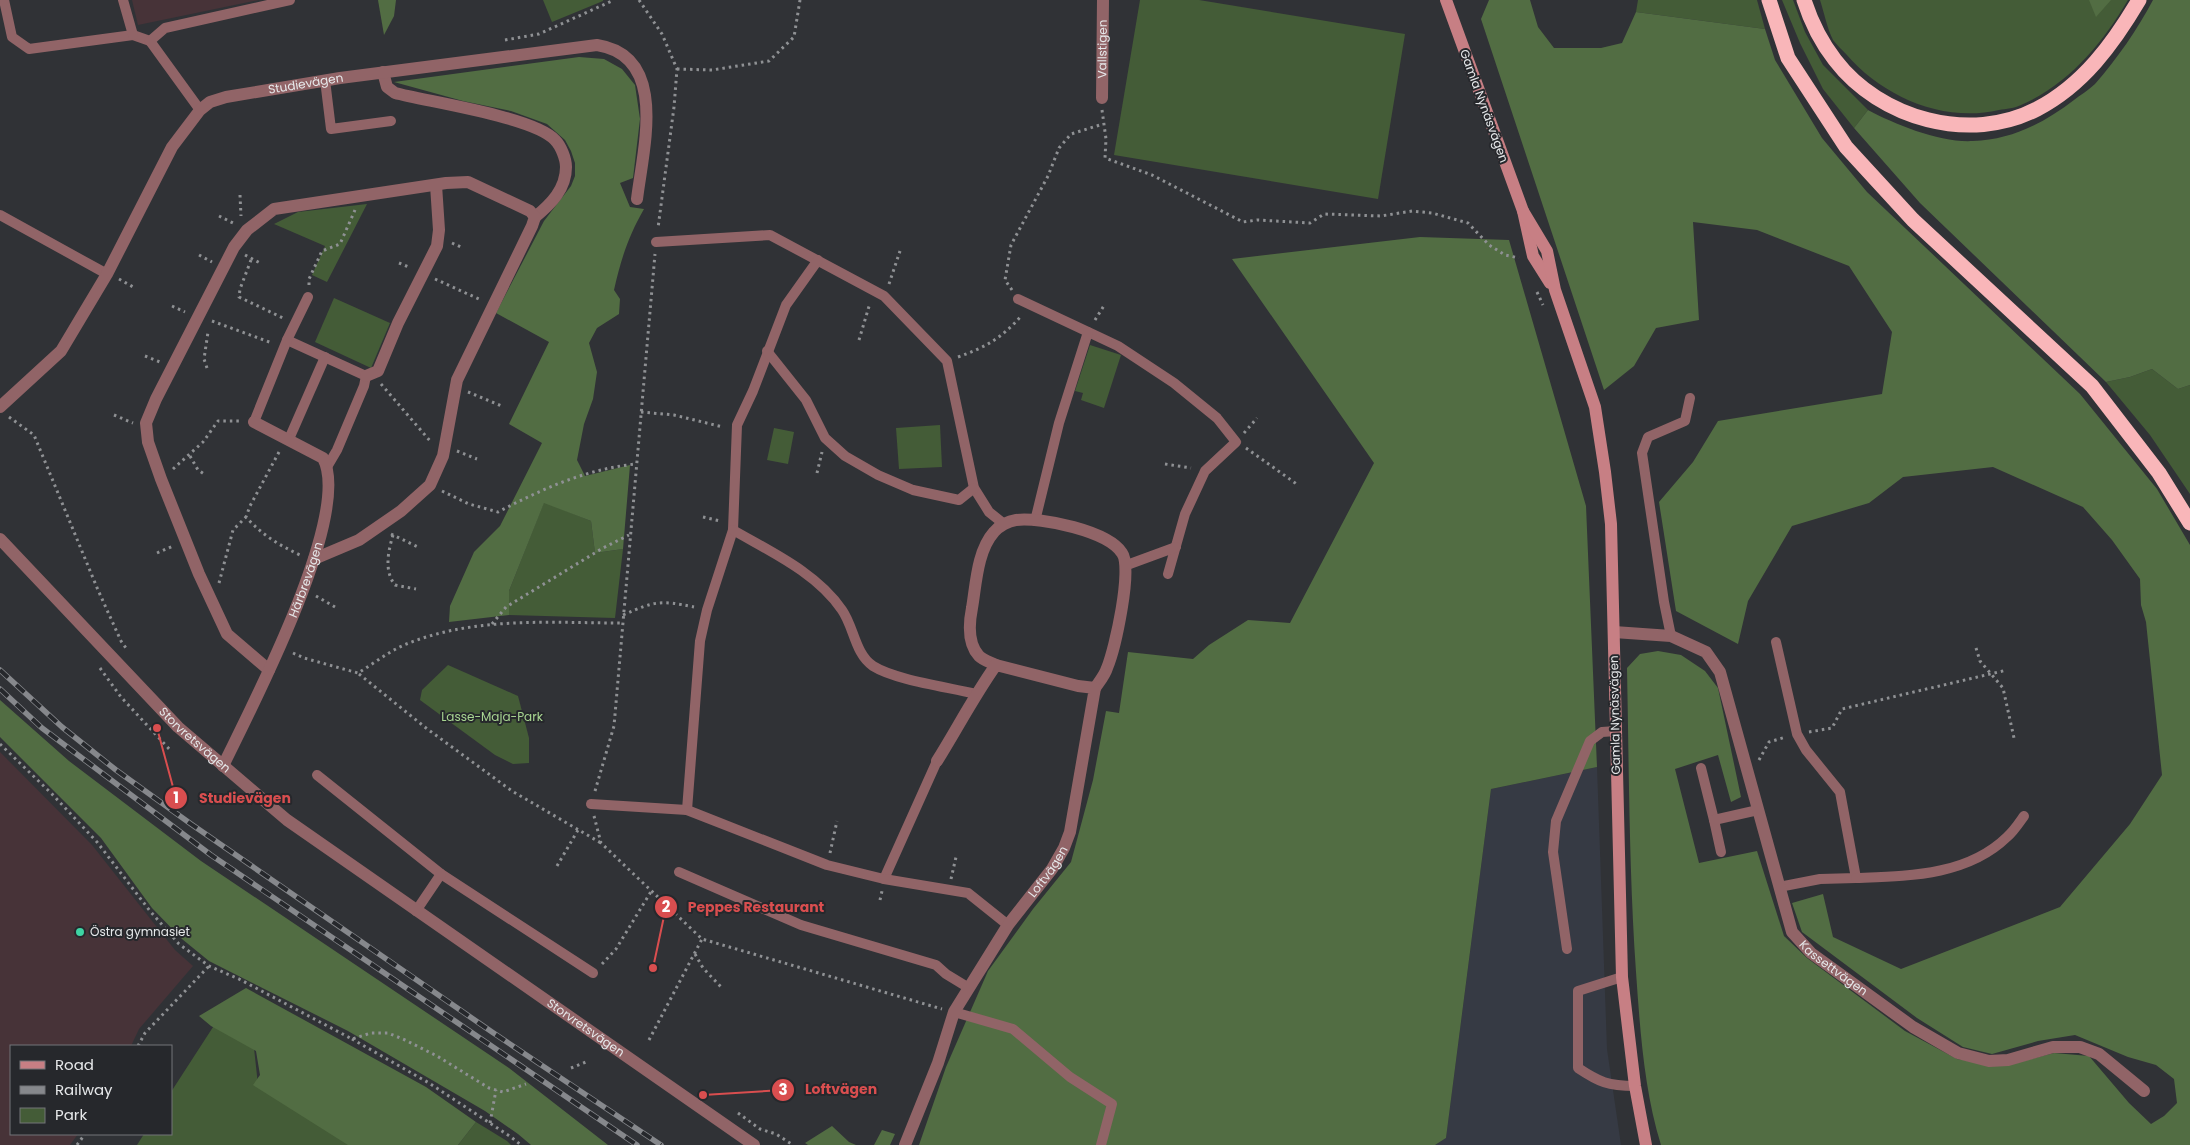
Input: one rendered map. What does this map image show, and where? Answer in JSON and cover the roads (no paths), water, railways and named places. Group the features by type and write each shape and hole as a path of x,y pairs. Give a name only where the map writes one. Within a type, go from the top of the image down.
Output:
{"highway":[{"path":"1769,0 1788,58 1846,147 1913,220 2092,386 2159,473 2190,523"},
{"path":"1804,0 1811,23 1835,61 1860,85 1881,100 1905,113 1956,125 2012,120 2037,109 2058,95 2088,72 2118,34 2139,0"}],"street":[{"name":"Vallstigen","path":"1102,98 1103,0"},
{"name":"Gamla Nynäsvägen","path":"1446,0 1523,211 1533,256 1555,290 1595,407 1611,524 1622,976 1635,1086 1646,1145"},
{"name":"Studievägen","path":"0,407 62,351 112,276 172,147 200,110 210,102 226,96 383,72 597,45 611,47 621,53 636,68 643,84 648,115 637,198"},
{"path":"314,559 358,540 401,511 430,485 443,450 455,387 535,217 550,205 566,180 566,160 555,140 542,131 500,116 395,93 387,87 383,72"},
{"path":"270,670 227,634 161,479 148,442 146,423 156,399 234,247 247,230 274,209 436,185 468,182 530,211 535,217"},
{"path":"368,375 378,371 398,323 437,246 439,230 436,185"},
{"path":"254,422 323,458 328,467"},
{"name":"Härbrevägen","path":"223,766 281,647 314,559 328,499 328,467"},
{"path":"1096,688 1078,686 996,664 980,657 971,639 970,617 984,548 993,533 1004,524 1016,520 1053,523 1097,534 1112,541 1123,554 1127,565"},
{"name":"Storvretsvägen","path":"0,539 178,727 287,820 754,1145"},
{"name":"Loftvägen","path":"905,1145 938,1063 954,1012 1008,925 1052,869 1064,848 1070,832 1096,688 1107,670 1118,629 1127,565"},
{"name":"Kassettvägen","path":"1614,632 1671,636 1706,652 1720,672 1792,932 1811,953 1913,1027 1958,1053 1989,1061 2008,1060 2053,1047 2080,1047 2099,1054 2144,1091"},
{"path":"937,761 996,664"}],"lane":[{"path":"4,0 12,37 29,49 133,35 150,41 200,110"},
{"path":"123,0 133,35"},
{"path":"150,41 165,28 290,0"},
{"path":"325,80 331,129 392,121"},
{"path":"0,215 112,276"},
{"path":"656,242 770,235 884,296 947,361 974,488 989,512 1004,524"},
{"path":"687,810 700,641 707,610 733,530 737,425 753,392 786,305 818,260"},
{"path":"254,422 286,343 308,296"},
{"path":"1018,299 1118,346 1174,383 1217,418 1236,442 1204,471 1184,514 1168,574"},
{"path":"1035,521 1059,423 1088,332"},
{"path":"286,343 368,375 328,467"},
{"path":"767,351 806,400 825,438 845,456 913,490 959,500 974,488"},
{"path":"289,439 325,357"},
{"path":"1671,636 1664,602 1642,453 1648,437 1685,421 1690,398"},
{"path":"733,530 791,563 831,596 843,612 862,653 872,665 887,673 976,694"},
{"path":"1127,565 1176,547"},
{"path":"1776,642 1796,734 1806,750 1840,792 1856,878"},
{"path":"1567,949 1553,852 1556,821 1590,740 1602,732 1616,731"},
{"path":"884,879 937,761"},
{"path":"1701,768 1721,852"},
{"path":"317,775 441,874 593,973"},
{"path":"591,804 687,810 827,865 884,879 968,893 1008,925"},
{"path":"1714,820 1758,810"},
{"path":"1779,887 1820,879 1909,876 1955,868 1987,853 2007,837 2024,816"},
{"path":"679,872 801,925 936,965 946,974 969,988"},
{"path":"416,910 441,874"},
{"path":"1622,976 1578,991 1578,1068 1597,1081 1620,1086 1635,1086"},
{"path":"954,1012 1014,1029 1070,1077 1112,1104 1101,1145"}],"railway":[{"path":"0,670 62,727 116,770 191,824 492,1032 661,1145"},
{"path":"0,689 42,728 211,855 637,1145"}],"place":[{"name":"Studievägen","path":"157,728"},
{"name":"Östra gymnasiet","path":"80,932"},
{"name":"Peppes Restaurant","path":"653,968"},
{"name":"Loftvägen","path":"703,1095"}],"park label":[{"name":"Lasse-Maja-Park","path":"492,717"}]}
